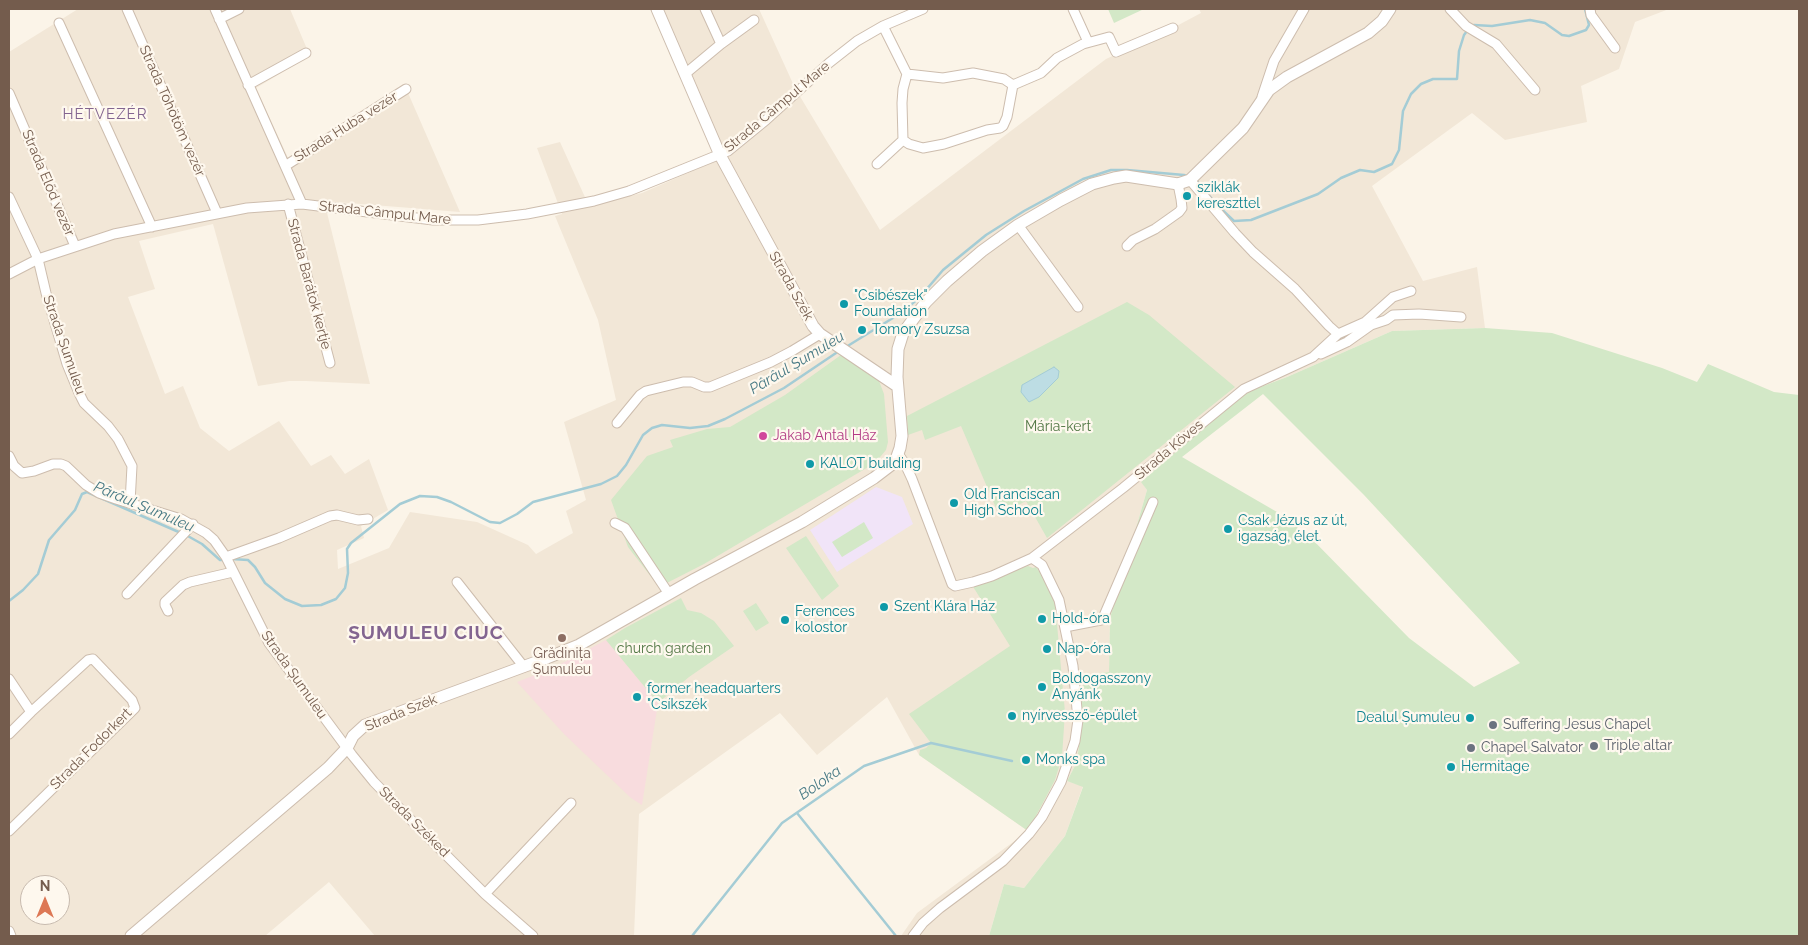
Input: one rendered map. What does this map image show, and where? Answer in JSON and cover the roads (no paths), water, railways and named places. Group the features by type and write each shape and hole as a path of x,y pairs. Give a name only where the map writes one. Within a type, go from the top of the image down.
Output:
{"street":[{"name":"Strada Töhötöm vezér","path":"127,9 217,213"},
{"name":"Strada Huba vezér","path":"215,9 302,204"},
{"path":"219,19 239,9"},
{"name":"Strada Szék","path":"657,9 720,155 812,326 820,334 897,386"},
{"path":"705,9 721,44"},
{"name":"Strada Câmpul Mare","path":"9,274 38,259 114,234 152,228 217,213 302,204 433,220 501,218 562,209 629,191 720,155 736,145 829,63 857,42 883,26 923,9"},
{"path":"1073,9 1088,42"},
{"path":"1261,100 1274,61 1304,9"},
{"path":"899,455 902,436 897,386 900,341 912,318 964,266 1018,225 1076,192 1109,179 1126,176 1178,184 1192,178 1243,128 1261,100 1277,83 1368,33 1382,21 1390,9"},
{"path":"1450,9 1466,26 1496,44 1535,90"},
{"path":"1590,9 1591,14 1614,48"},
{"path":"685,74 754,20"},
{"path":"59,22 152,228"},
{"path":"883,26 907,74 902,103 904,140 909,144 923,148 1000,128 1007,117 1013,85"},
{"path":"1013,85 1041,73 1057,58 1088,42 1109,37 1116,52 1174,28"},
{"path":"248,85 306,53"},
{"path":"907,74 943,78 973,73 1004,79 1013,85"},
{"name":"Strada Huba vezér","path":"285,166 406,89"},
{"name":"Strada Előd vezér","path":"9,93 75,246"},
{"path":"877,164 904,140"},
{"path":"1192,178 1235,233 1338,334"},
{"path":"1127,246 1133,240 1155,229 1180,212 1182,199 1178,184"},
{"name":"Strada Șumuleu","path":"9,197 38,259 67,364 76,386 84,403 108,426 118,439 132,466 130,503"},
{"name":"Strada Barátok kertje","path":"288,204 330,363"},
{"path":"1018,225 1078,306"},
{"name":"Strada Köves","path":"1313,357 1338,334 1365,322 1393,297 1411,292"},
{"path":"1379,311 1386,320"},
{"name":"Strada Köves","path":"899,455 912,480 952,584 956,586 973,582 1000,573 1032,558 1123,488 1244,389 1347,342 1371,325 1386,320 1393,315 1461,316"},
{"path":"618,423 640,395 646,391 683,382 692,382 704,387 710,387 771,362 820,334"},
{"name":"Strada Szék","path":"136,935 328,768 347,748 353,736 365,725 579,644 802,522 874,478 895,462 899,455"},
{"name":"Strada Șumuleu","path":"9,456 14,466 22,472 34,471 54,464 66,466 86,485 99,492 181,519 192,524 214,540 226,557 269,643 347,748"},
{"path":"1064,627 1103,618 1153,502"},
{"path":"226,557 279,538 330,516 337,515 358,520 368,519"},
{"path":"615,523 625,528 669,594"},
{"path":"127,594 192,524"},
{"path":"913,936 940,908 1016,848 1042,817 1054,796 1075,741 1078,720 1075,678 1059,600 1042,566 1032,558"},
{"path":"168,611 165,602 190,582 233,572"},
{"path":"456,582 524,666"},
{"name":"Strada Fodorkert","path":"9,734 88,660 94,659 132,700 134,708 9,831"},
{"path":"9,679 31,712"},
{"name":"Strada Széked","path":"347,748 387,795 531,936"},
{"path":"486,894 571,803"},
{"path":"9,931 11,936"}],"water":[{"path":"1054,367 1059,371 1058,378 1039,397 1029,402 1021,392 1022,385"}],"waterway":[{"name":"Pârâul Șumuleu","path":"1472,27 1474,25 1492,26 1530,20 1545,23 1562,35 1569,36 1586,30 1589,25 1585,9"},
{"name":"Pârâul Șumuleu","path":"1217,205 1234,221 1251,220 1318,194 1341,178 1360,170 1374,172 1392,164 1399,150 1403,111 1411,94 1421,84 1433,79 1457,79 1459,51 1467,31"},
{"name":"Pârâul Șumuleu","path":"846,347 901,313 920,297 943,270 986,235 1024,211 1083,179 1111,170 1184,175 1189,177"},
{"name":"Pârâul Șumuleu","path":"1196,180 1212,199"},
{"name":"Pârâul Șumuleu","path":"232,559 248,560 265,583 285,599 302,606 321,605 336,599 345,588 348,573 347,549 351,543 400,504 420,496 437,497 490,522 500,523 517,514 533,502 601,484 617,476 626,465 643,435 652,428 662,425 690,428 708,426 784,388 839,351"},
{"name":"Pârâul Șumuleu","path":"9,601 38,574 49,540 75,510 82,494 87,492 181,533"},
{"name":"Pârâul Șumuleu","path":"186,535 202,544 220,560 224,560"},
{"name":"Boloka","path":"692,936 782,823 864,766 931,743 1012,761"},
{"path":"797,813 896,936"}],"place":[{"name":"sziklák kereszttel","path":"1187,196"},
{"name":"\"Csibészek\" Foundation","path":"844,304"},
{"name":"Tomory Zsuzsa","path":"862,330"},
{"name":"Jakab Antal Ház","path":"763,436"},
{"name":"KALOT building","path":"810,464"},
{"name":"Old Franciscan High School","path":"954,503"},
{"name":"Csak Jézus az út, igazság, élet.","path":"1228,529"},
{"name":"Szent Klára Ház","path":"884,607"},
{"name":"Hold-óra","path":"1042,619"},
{"name":"Ferences kolostor","path":"785,620"},
{"name":"Grădinița Șumuleu","path":"562,638"},
{"name":"Nap-óra","path":"1047,649"},
{"name":"Boldogasszony Anyánk","path":"1042,687"},
{"name":"former headquarters \"Csíkszék","path":"637,697"},
{"name":"nyírvessző-épület","path":"1012,716"},
{"name":"Dealul Șumuleu","path":"1470,718"},
{"name":"Suffering Jesus Chapel","path":"1493,725"},
{"name":"Triple altar","path":"1594,746"},
{"name":"Chapel Salvator","path":"1471,748"},
{"name":"Monks spa","path":"1026,760"},
{"name":"Hermitage","path":"1451,767"}],"district":[{"name":"HÉTVEZÉR","path":"105,114"},
{"name":"ȘUMULEU CIUC","path":"426,633"}],"park label":[{"name":"Mária-kert","path":"1058,427"},
{"name":"church garden","path":"664,649"}]}
